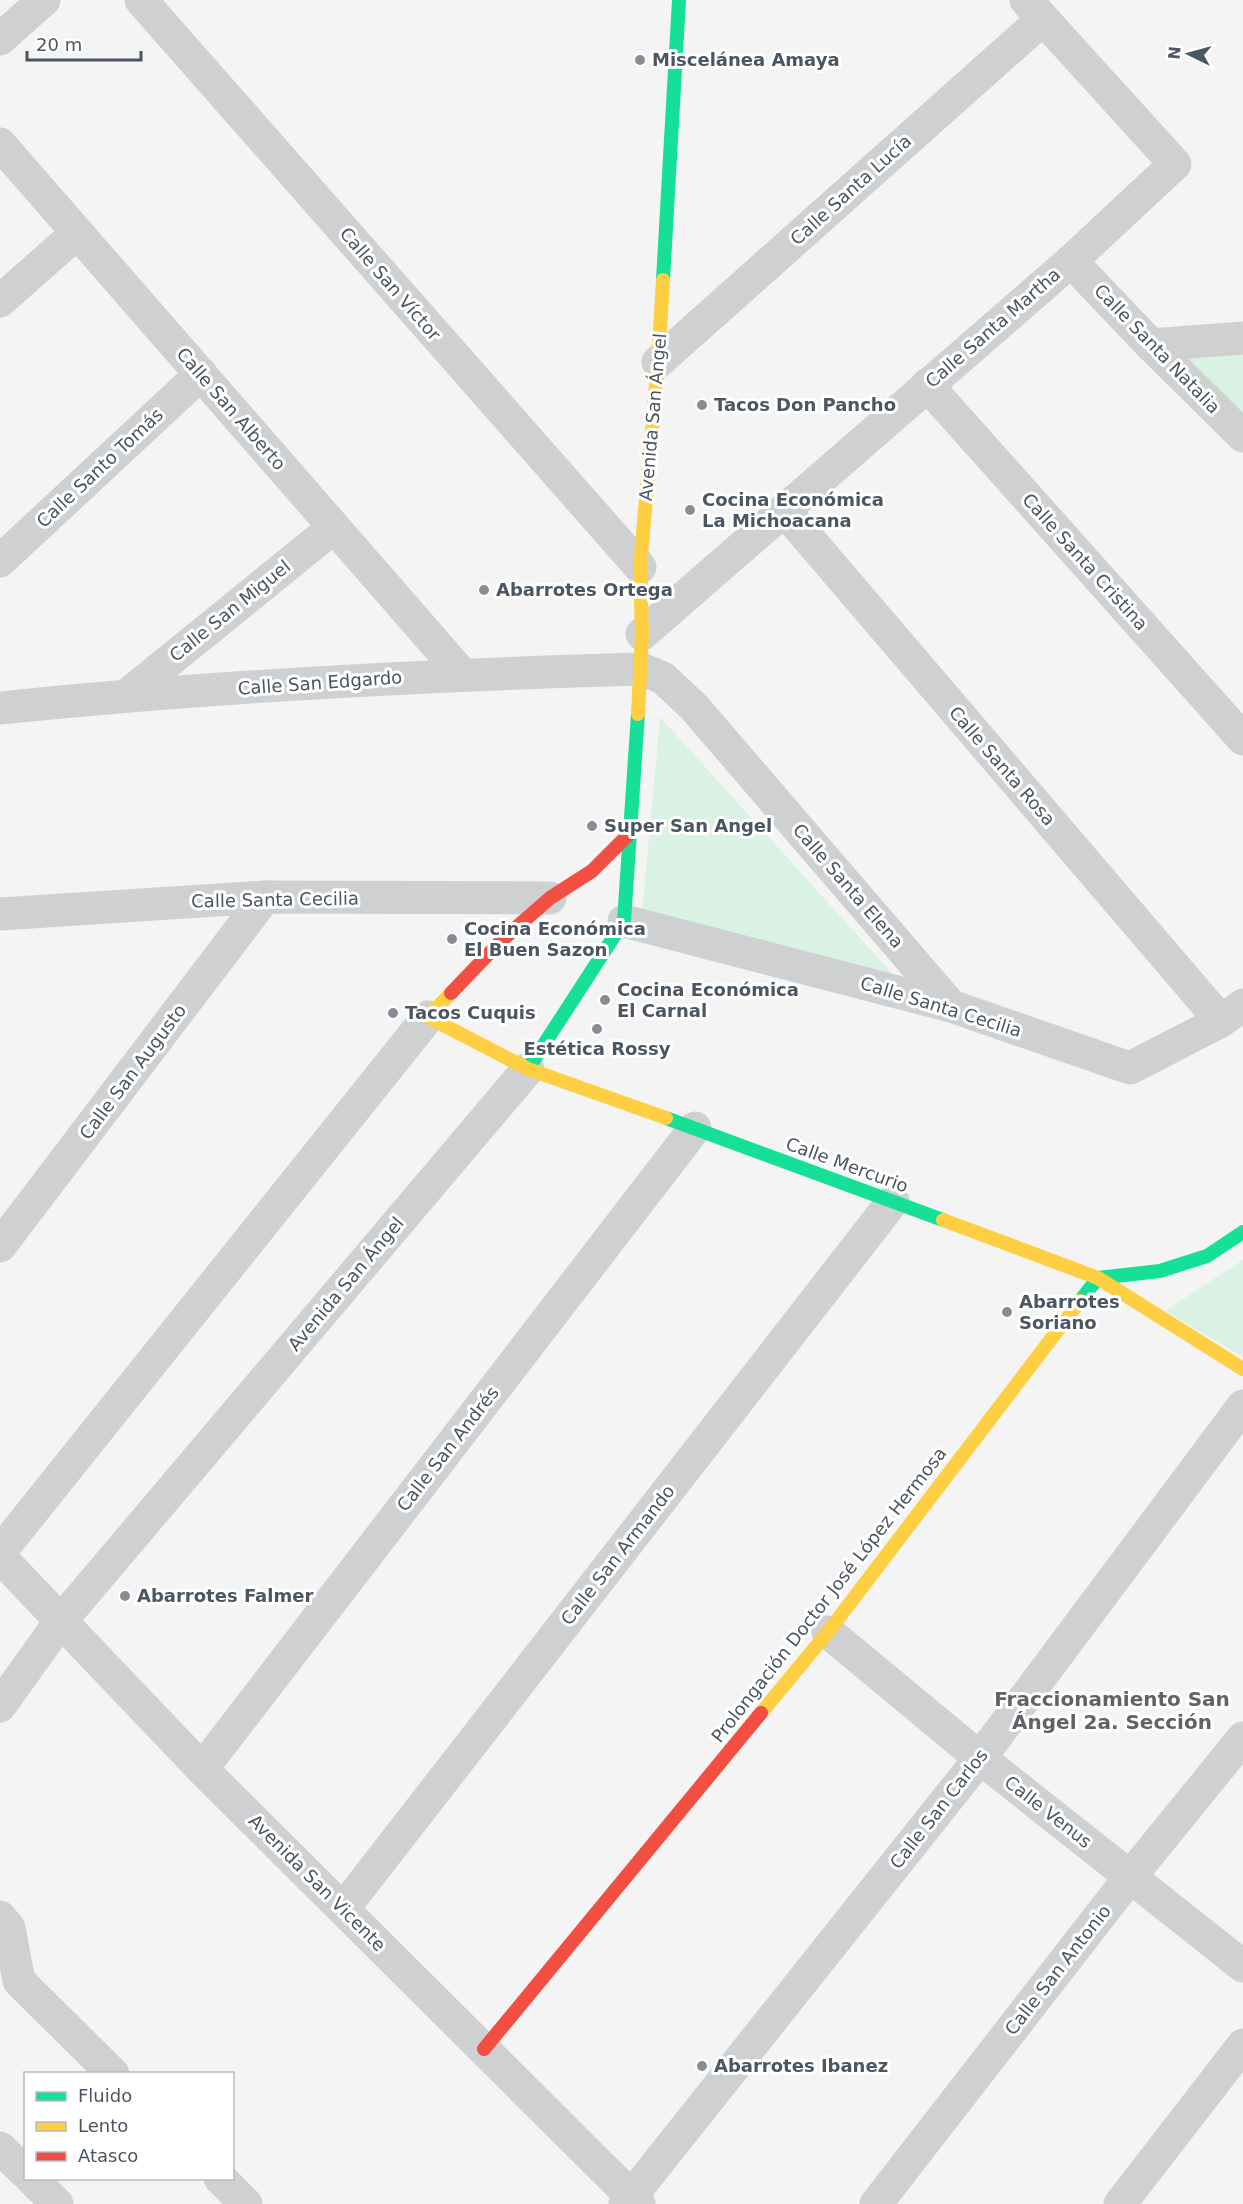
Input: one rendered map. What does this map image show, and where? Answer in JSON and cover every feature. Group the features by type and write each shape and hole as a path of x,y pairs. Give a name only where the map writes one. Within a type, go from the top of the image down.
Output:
{"street":[{"path":"0,39 44,0"},
{"name":"Calle San Víctor","path":"141,0 640,567"},
{"name":"Avenida San Ángel","path":"0,1706 60,1622 528,1069 624,921 628,834 641,669 640,567 658,362 679,0"},
{"name":"Calle Santa Lucía","path":"658,362 1035,9"},
{"name":"Calle Santa Martha","path":"642,634 1071,261 1174,164 1035,9"},
{"name":"Calle San Alberto","path":"0,144 462,674"},
{"path":"0,301 77,232"},
{"name":"Calle Santa Natalia","path":"1071,261 1151,345 1243,436"},
{"path":"1151,345 1243,338"},
{"name":"Calle Santo Tomás","path":"0,561 201,374"},
{"name":"Calle Santa Cristina","path":"927,385 1243,739"},
{"name":"Calle Santa Rosa","path":"784,510 1232,1013"},
{"name":"Calle San Miguel","path":"127,695 333,528"},
{"name":"Calle San Edgardo","path":"0,708 127,695 462,674 641,669"},
{"name":"Calle Santa Elena","path":"641,669 663,678 694,706 951,1005"},
{"path":"0,1552 428,1017 501,941 550,898 592,871 628,834"},
{"name":"Calle Santa Cecilia","path":"4,918 265,897 550,898"},
{"name":"Calle San Augusto","path":"0,1246 265,897"},
{"name":"Calle Santa Cecilia","path":"624,921 951,1005 1130,1068 1232,1013"},
{"name":"Calle Mercurio","path":"428,1017 528,1069 1098,1278 1243,1369"},
{"name":"Calle San Andrés","path":"202,1769 694,1128"},
{"name":"Calle San Armando","path":"343,1909 893,1201"},
{"path":"1098,1278 1160,1271 1207,1256 1243,1232"},
{"name":"Prolongación Doctor José López Hermosa","path":"484,2049 828,1632 1098,1278"},
{"name":"Calle San Carlos","path":"632,2201 980,1758 1243,1406"},
{"name":"Avenida San Vicente","path":"0,1557 202,1769 484,2049 632,2201"},
{"name":"Calle Venus","path":"828,1632 980,1758 1243,1966"},
{"name":"Calle San Antonio","path":"876,2204 1130,1877 1243,1738"},
{"path":"0,1917 9,1928 10,1990 112,2072"},
{"path":"1120,2204 1243,2045"},
{"path":"0,2148 24,2171"},
{"path":"33,2180 57,2204"},
{"path":"222,2180 246,2204"}],"green space":[{"path":"1243,345 1243,425 1165,351"},
{"path":"660,717 897,979 642,914"},
{"path":"1243,1260 1243,1357 1165,1311"}],"traffic: fast":[{"path":"663,280 679,0"},
{"path":"528,1069 624,921 638,714"},
{"path":"666,1118 943,1220"},
{"path":"1080,1301 1098,1278 1160,1271 1207,1256 1243,1232"}],"traffic: slow":[{"path":"638,714 642,634 640,567 663,280"},
{"path":"451,993 428,1017 528,1069 666,1118"},
{"path":"943,1220 1098,1278 1243,1369"},
{"path":"761,1713 828,1632 1080,1301"}],"traffic: jam":[{"path":"451,993 501,941 550,898 592,871 629,834"},
{"path":"484,2049 761,1713"}],"place":[{"name":"Miscelánea Amaya","path":"640,60"},
{"name":"Tacos Don Pancho","path":"702,405"},
{"name":"Cocina Económica La Michoacana","path":"690,510"},
{"name":"Abarrotes Ortega","path":"484,590"},
{"name":"Super San Angel","path":"592,826"},
{"name":"Cocina Económica El Buen Sazon","path":"452,939"},
{"name":"Cocina Económica El Carnal","path":"605,1000"},
{"name":"Tacos Cuquis","path":"393,1013"},
{"name":"Estética Rossy","path":"597,1029"},
{"name":"Abarrotes Soriano","path":"1007,1312"},
{"name":"Abarrotes Falmer","path":"125,1596"},
{"name":"Abarrotes Ibanez","path":"702,2066"}],"district":[{"name":"Fraccionamiento San Ángel 2a. Sección","path":"1112,1710"}]}
